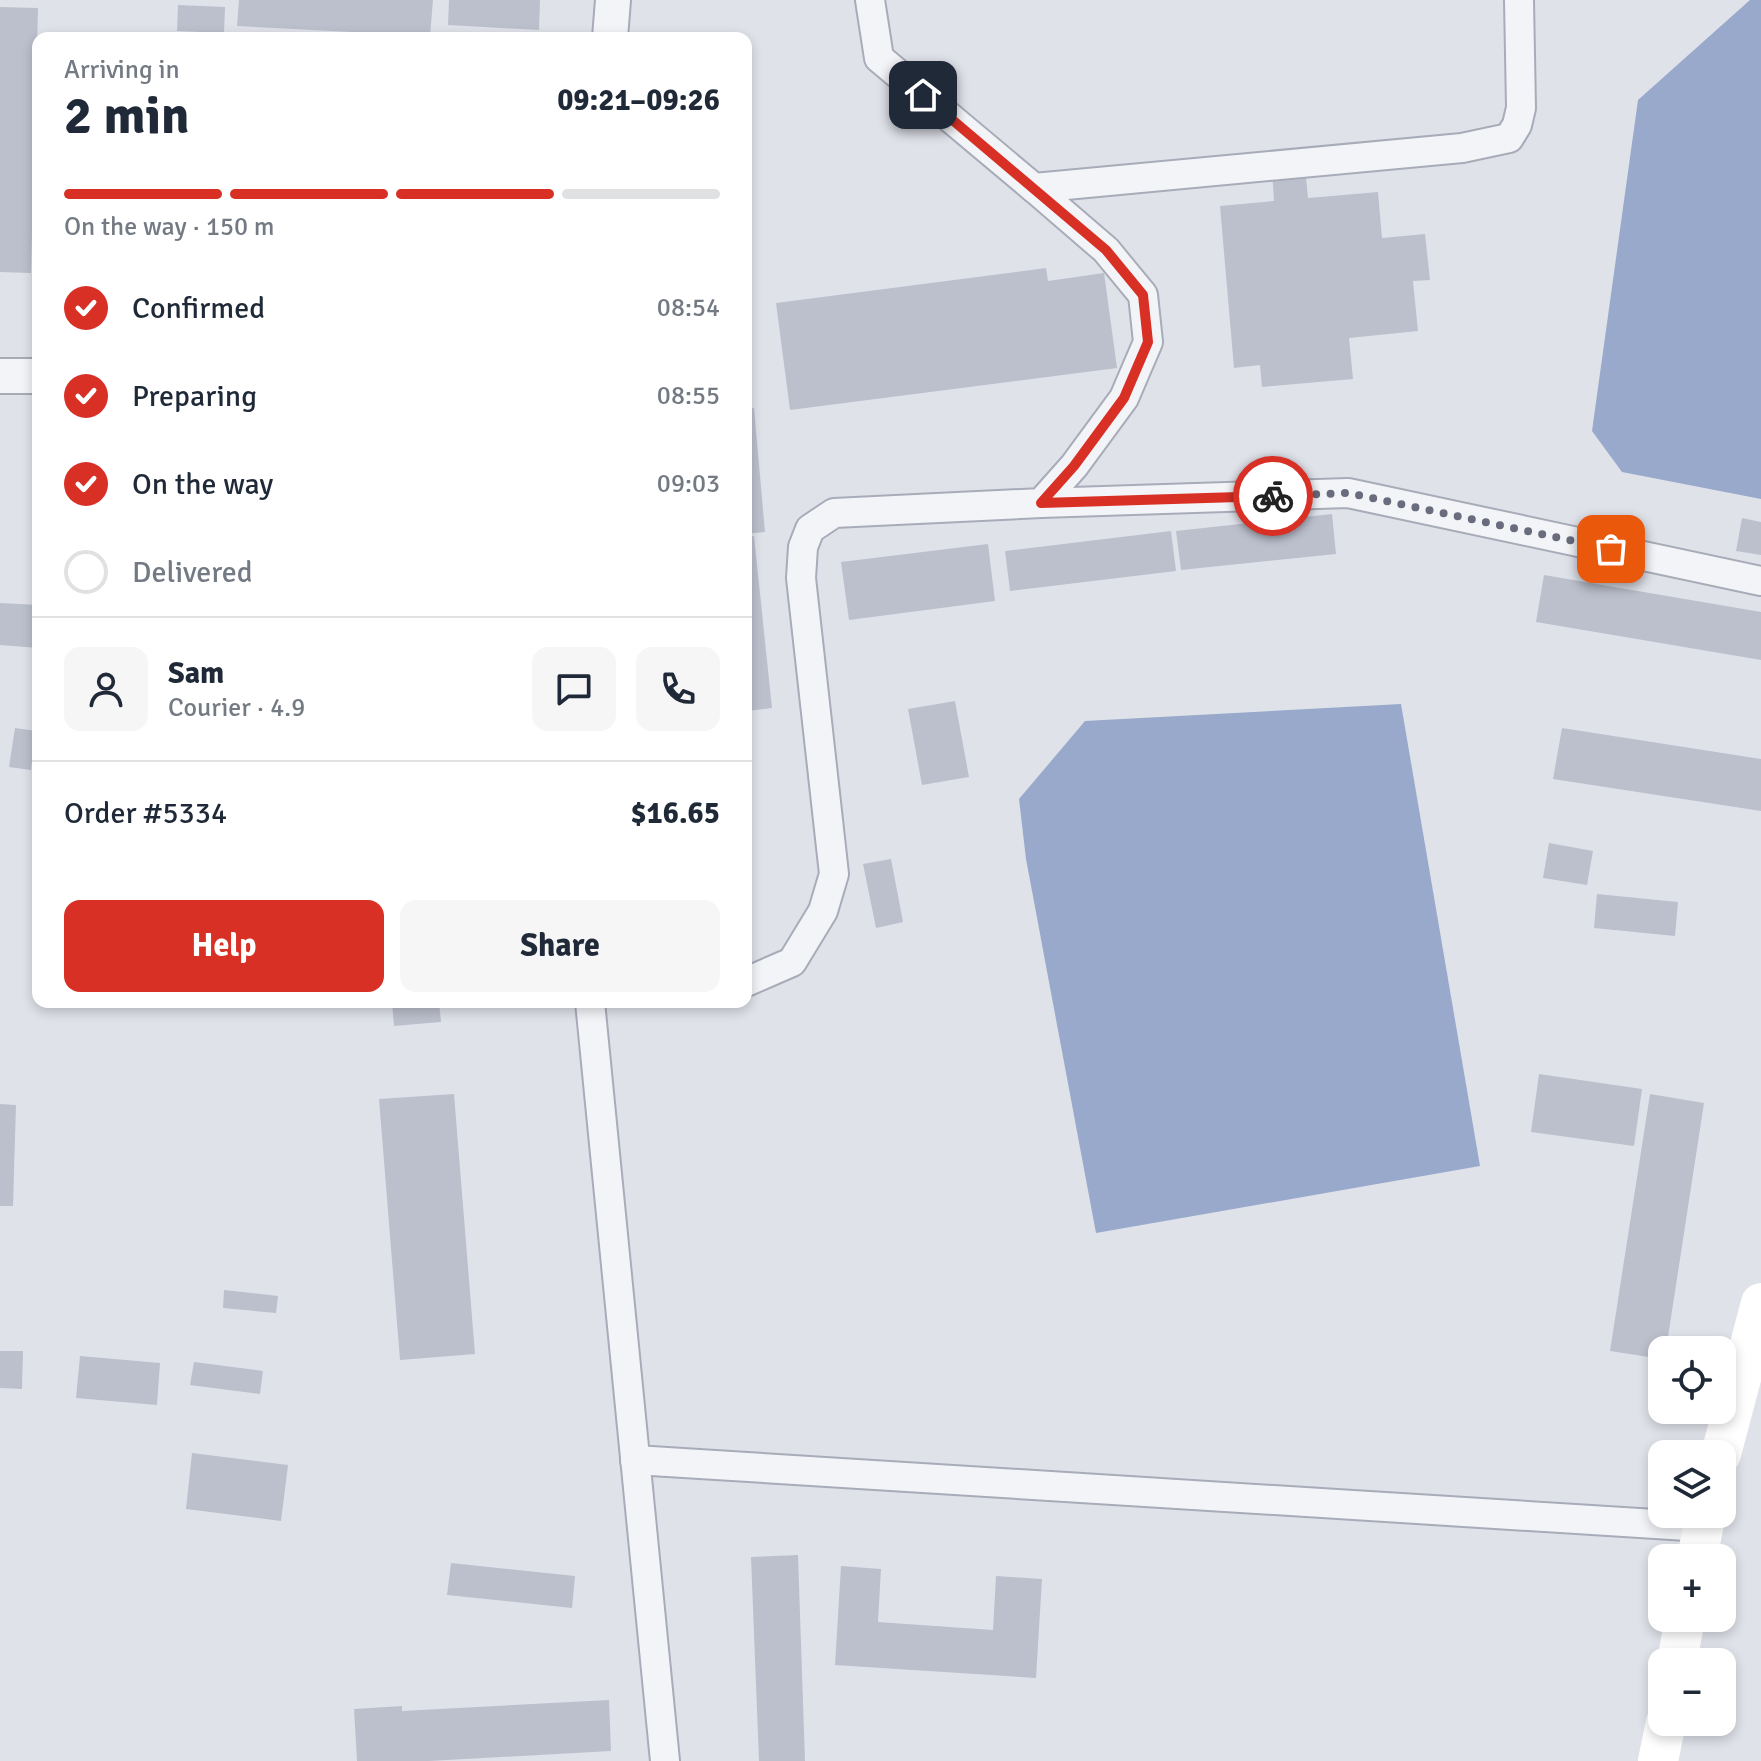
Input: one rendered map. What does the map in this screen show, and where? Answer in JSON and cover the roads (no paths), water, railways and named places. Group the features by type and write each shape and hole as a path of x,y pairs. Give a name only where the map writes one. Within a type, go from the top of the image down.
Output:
{"main road":[{"path":"1725,1440 1761,1303"},
{"path":"1658,1761 1663,1736"}],"street":[{"path":"610,32 613,0"},
{"path":"870,0 879,58 1106,250 1143,295 1148,342 1124,398 1074,466 1041,503"},
{"path":"1034,188 1462,148 1509,138 1517,125 1521,108 1519,0"},
{"path":"0,376 32,376"},
{"path":"752,979 792,962 823,911 834,874 801,578 803,547 810,529 834,513 1348,493 1761,581"},
{"path":"591,1008 665,1761"},
{"path":"635,1460 1702,1533"}],"water":[{"path":"1750,0 1761,0 1761,499 1622,472 1592,431 1638,100"},
{"path":"1401,704 1480,1166 1096,1233 1026,859 1019,799 1085,721"}]}
